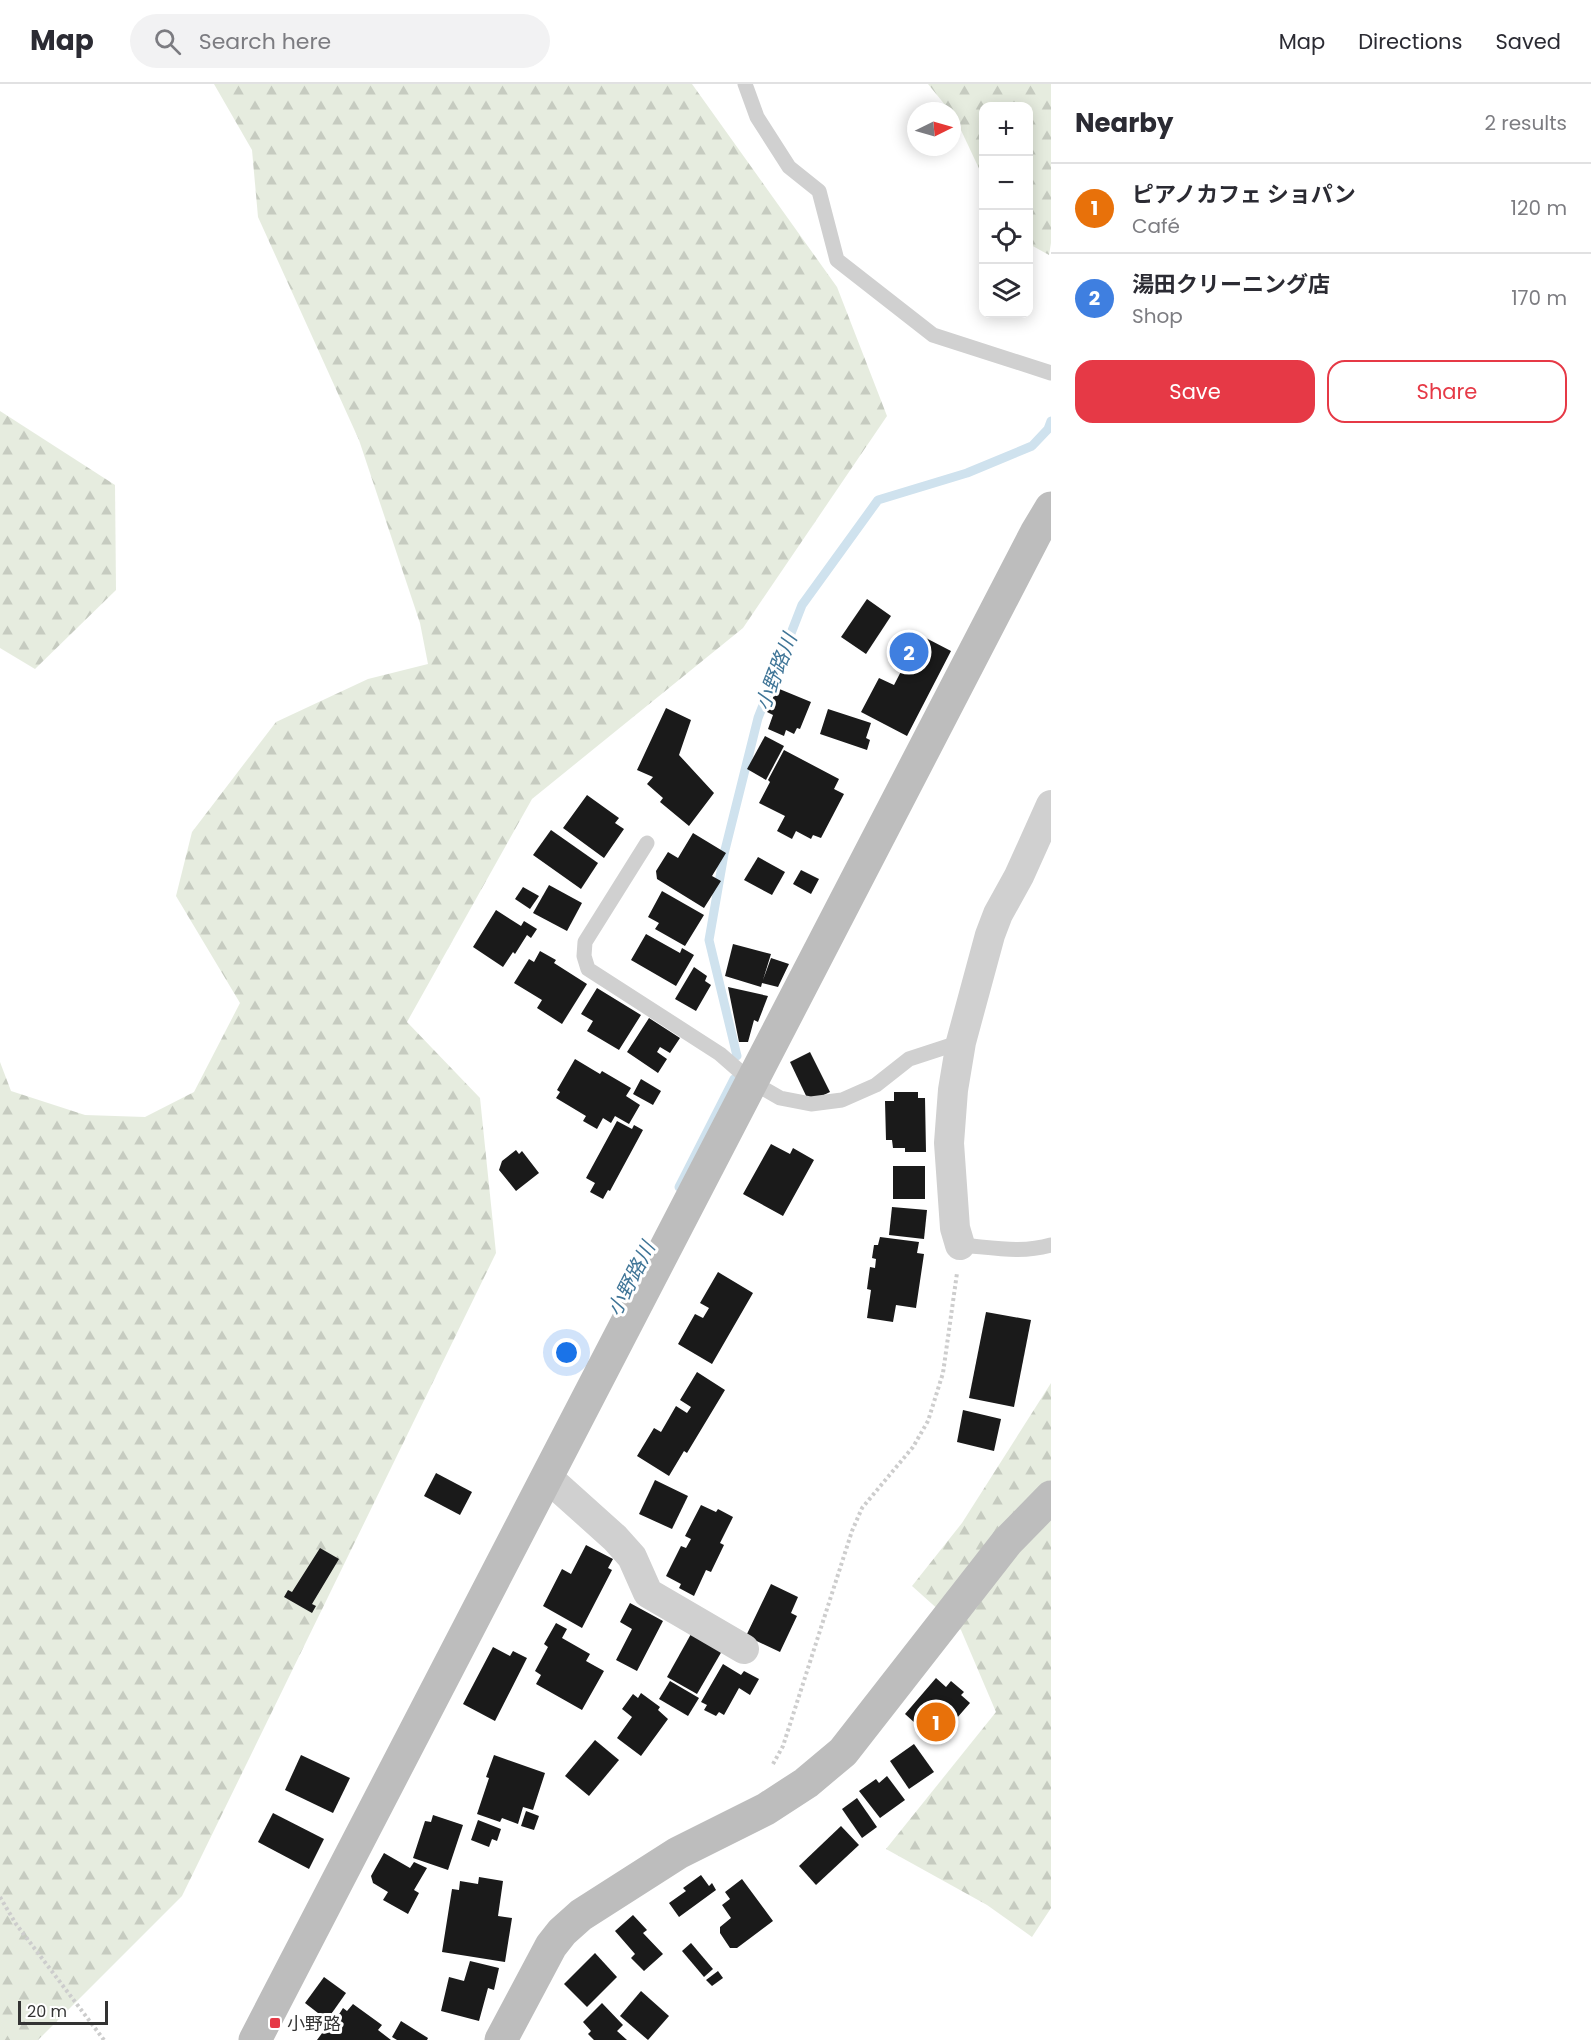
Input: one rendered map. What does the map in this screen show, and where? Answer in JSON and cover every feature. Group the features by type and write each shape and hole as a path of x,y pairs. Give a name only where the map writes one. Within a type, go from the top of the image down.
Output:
{"street":[{"path":"255,2040 430,1698 1051,508"},
{"path":"960,1245 955,1228 949,1143 953,1090 961,1042 990,935 1051,805"},
{"path":"547,1477 615,1538 632,1557 648,1593 744,1649"},
{"path":"501,2040 551,1946 562,1932 581,1915 678,1853 766,1809 806,1783 843,1752 1007,1542 1051,1497"}],"lane":[{"path":"745,84 758,117 789,167 819,191 837,260 933,335 1051,373"},
{"path":"647,843 585,942 584,956 588,969 720,1054 752,1082 780,1098 810,1104 842,1100 876,1085 909,1059 961,1042"},
{"path":"960,1245 1017,1250 1051,1245"}],"path":[{"path":"772,1766 783,1746 843,1555 862,1508 913,1447 928,1421 943,1373 960,1245"},
{"path":"0,1897 16,1924 104,2040"}],"green space":[{"path":"214,84 692,84 837,287 887,416 743,628 532,799 407,1022 480,1098 496,1253 182,1896 38,2040 0,2040 0,1062 11,1091 85,1115 145,1117 194,1092 240,1003 176,896 192,832 276,722 368,679 428,664 420,623 359,440 258,217 252,150"},
{"path":"928,84 1051,84 1051,243 1049,255 1033,246 1033,102 979,102 979,168 961,130 961,102 943,102"},
{"path":"0,411 115,485 116,590 35,669 0,648"},
{"path":"1051,1383 1051,1908 1032,1937 987,1905 886,1849 996,1712 961,1630 912,1586 962,1523"}],"building":[{"path":"867,599 891,616 866,654 841,637"},
{"path":"924,637 951,651 907,736 861,712 879,678 894,685 911,652 915,654"},
{"path":"777,688 811,702 800,729 797,728 794,734 786,730 784,736 768,729 773,715 767,712"},
{"path":"666,708 691,720 679,755 714,793 689,826 660,802 663,798 647,784 653,777 637,770"},
{"path":"828,709 871,723 866,738 870,740 867,750 820,734"},
{"path":"765,736 784,746 766,780 747,769"},
{"path":"784,750 839,779 834,789 844,794 821,838 813,835 811,839 796,831 792,839 777,831 785,816 759,803"},
{"path":"587,795 619,818 615,823 624,829 604,858 563,828"},
{"path":"551,830 598,863 581,889 533,855"},
{"path":"693,833 726,853 712,876 721,881 704,908 657,879 656,871 668,852 678,858"},
{"path":"758,857 785,872 772,895 744,880"},
{"path":"801,870 819,879 811,894 793,884"},
{"path":"549,885 582,903 567,931 533,913"},
{"path":"523,887 539,896 530,909 515,899"},
{"path":"662,891 704,915 685,946 655,929 659,923 648,917"},
{"path":"496,910 521,926 524,921 537,929 531,938 527,935 503,967 473,947"},
{"path":"646,934 680,953 682,948 694,955 676,986 631,960"},
{"path":"733,944 771,954 763,980 771,958 789,964 778,987 762,983 761,987 725,976"},
{"path":"540,951 556,960 554,963 587,984 562,1024 537,1008 542,1000 514,983 529,959 534,962"},
{"path":"694,967 707,976 705,981 711,985 696,1011 675,999"},
{"path":"728,987 768,996 758,1022 754,1020 748,1042 739,1042"},
{"path":"597,988 641,1015 619,1050 587,1031 593,1021 581,1014"},
{"path":"649,1018 680,1038 670,1053 660,1047 657,1052 667,1059 658,1073 627,1052"},
{"path":"810,1052 830,1092 809,1102 790,1062"},
{"path":"575,1059 600,1074 602,1071 631,1088 626,1096 640,1105 629,1124 615,1116 611,1123 603,1118 597,1129 583,1121 586,1116 556,1098 560,1092 557,1090"},
{"path":"641,1079 661,1091 653,1105 633,1094"},
{"path":"894,1092 918,1092 918,1098 925,1098 926,1152 905,1152 905,1148 893,1148 892,1140 886,1140 885,1101 894,1101"},
{"path":"617,1121 632,1129 634,1125 643,1130 610,1191 608,1190 603,1199 590,1192 595,1183 586,1178"},
{"path":"771,1144 790,1154 793,1148 814,1160 783,1216 743,1194"},
{"path":"516,1150 519,1154 522,1151 539,1173 516,1191 499,1170 502,1161"},
{"path":"893,1166 925,1166 925,1199 893,1199"},
{"path":"892,1207 927,1210 924,1239 889,1235"},
{"path":"880,1237 919,1242 917,1253 924,1254 916,1308 896,1305 893,1322 867,1318 871,1290 867,1289 870,1267 875,1268 876,1259 872,1258 874,1245 878,1245"},
{"path":"718,1272 753,1293 712,1364 678,1344 695,1314 703,1318 709,1308 700,1303"},
{"path":"986,1312 1031,1320 1014,1407 969,1398"},
{"path":"697,1372 725,1390 687,1453 684,1451 669,1476 637,1456 654,1428 661,1432 676,1406 687,1413 691,1407 680,1400"},
{"path":"963,1410 1001,1419 994,1451 957,1442"},
{"path":"436,1473 472,1492 460,1515 424,1496"},
{"path":"655,1480 688,1496 672,1529 639,1514"},
{"path":"701,1505 716,1512 718,1509 733,1517 720,1543 724,1545 711,1572 706,1570 694,1596 679,1588 681,1584 666,1576 681,1546 686,1548 691,1539 685,1536"},
{"path":"586,1545 613,1559 608,1568 612,1570 582,1628 543,1606 562,1569 571,1574"},
{"path":"320,1548 339,1559 312,1604 316,1606 312,1613 284,1597 288,1590 292,1592"},
{"path":"771,1584 798,1597 791,1613 797,1616 780,1652 746,1636"},
{"path":"630,1603 663,1621 637,1671 616,1660 632,1629 620,1622"},
{"path":"556,1623 567,1629 562,1638 590,1654 586,1661 604,1671 582,1710 536,1684 541,1675 535,1671 548,1647 544,1644"},
{"path":"691,1634 722,1651 697,1694 667,1677"},
{"path":"493,1647 510,1656 513,1651 527,1658 495,1721 463,1704"},
{"path":"723,1664 741,1675 744,1671 759,1679 750,1695 739,1688 724,1715 719,1712 716,1716 704,1710 707,1705 701,1702"},
{"path":"936,1678 946,1687 951,1681 964,1692 961,1695 970,1703 936,1742 905,1714"},
{"path":"670,1681 699,1698 688,1716 659,1699"},
{"path":"641,1693 660,1707 658,1710 668,1719 641,1756 617,1738 632,1717 622,1709 633,1694 638,1698"},
{"path":"595,1740 619,1760 589,1796 565,1776"},
{"path":"914,1744 934,1772 909,1789 890,1761"},
{"path":"301,1755 350,1778 333,1813 285,1790"},
{"path":"494,1755 545,1773 533,1810 523,1807 518,1824 502,1818 500,1822 477,1814"},
{"path":"887,1776 905,1800 880,1818 859,1791 876,1779 879,1783"},
{"path":"857,1798 877,1827 862,1838 842,1809"},
{"path":"526,1811 539,1816 534,1830 521,1826"},
{"path":"273,1813 324,1839 309,1869 258,1842"},
{"path":"433,1815 463,1825 448,1870 413,1858 425,1821 431,1822"},
{"path":"478,1820 501,1829 497,1841 492,1839 489,1847 471,1840"},
{"path":"841,1826 859,1845 816,1885 799,1866"},
{"path":"384,1853 410,1868 414,1862 427,1868 414,1890 419,1893 408,1914 383,1900 388,1892 373,1883 371,1876"},
{"path":"701,1875 709,1886 712,1883 716,1890 679,1917 669,1903 686,1891 683,1888"},
{"path":"479,1877 503,1881 498,1916 512,1918 505,1962 442,1952 452,1889 459,1890 460,1881 478,1884"},
{"path":"742,1879 773,1921 737,1948 730,1948 720,1933 720,1927 731,1918 722,1905 730,1899 725,1892"},
{"path":"633,1915 647,1930 643,1933 663,1954 644,1971 631,1958 635,1954 615,1931"},
{"path":"691,1943 713,1969 704,1977 682,1951"},
{"path":"595,1953 617,1977 587,2007 564,1984"},
{"path":"470,1961 499,1968 494,1990 488,1988 479,2021 441,2011 449,1977 464,1981"},
{"path":"718,1971 723,1978 712,1986 706,1980"},
{"path":"324,1977 346,1993 327,2020 305,2003"},
{"path":"641,1991 669,2016 648,2040 620,2016"},
{"path":"602,2003 623,2025 617,2031 627,2040 594,2040 588,2034 591,2031 583,2022"},
{"path":"353,2004 382,2025 378,2030 391,2040 317,2040 343,2008 347,2011"},
{"path":"401,2021 428,2038 427,2040 397,2040 392,2037"}],"waterway":[{"name":"小野路川","path":"737,1056 709,940 724,854 758,718 802,605 878,500 967,473 1032,446 1048,429 1051,421"},
{"name":"小野路川","path":"679,1187 734,1079"}],"place":[{"name":"湯田クリーニング店","path":"909,652"},
{"name":"ピアノカフェ ショパン","path":"936,1722"},
{"name":"小野路","path":"275,2023"}]}
